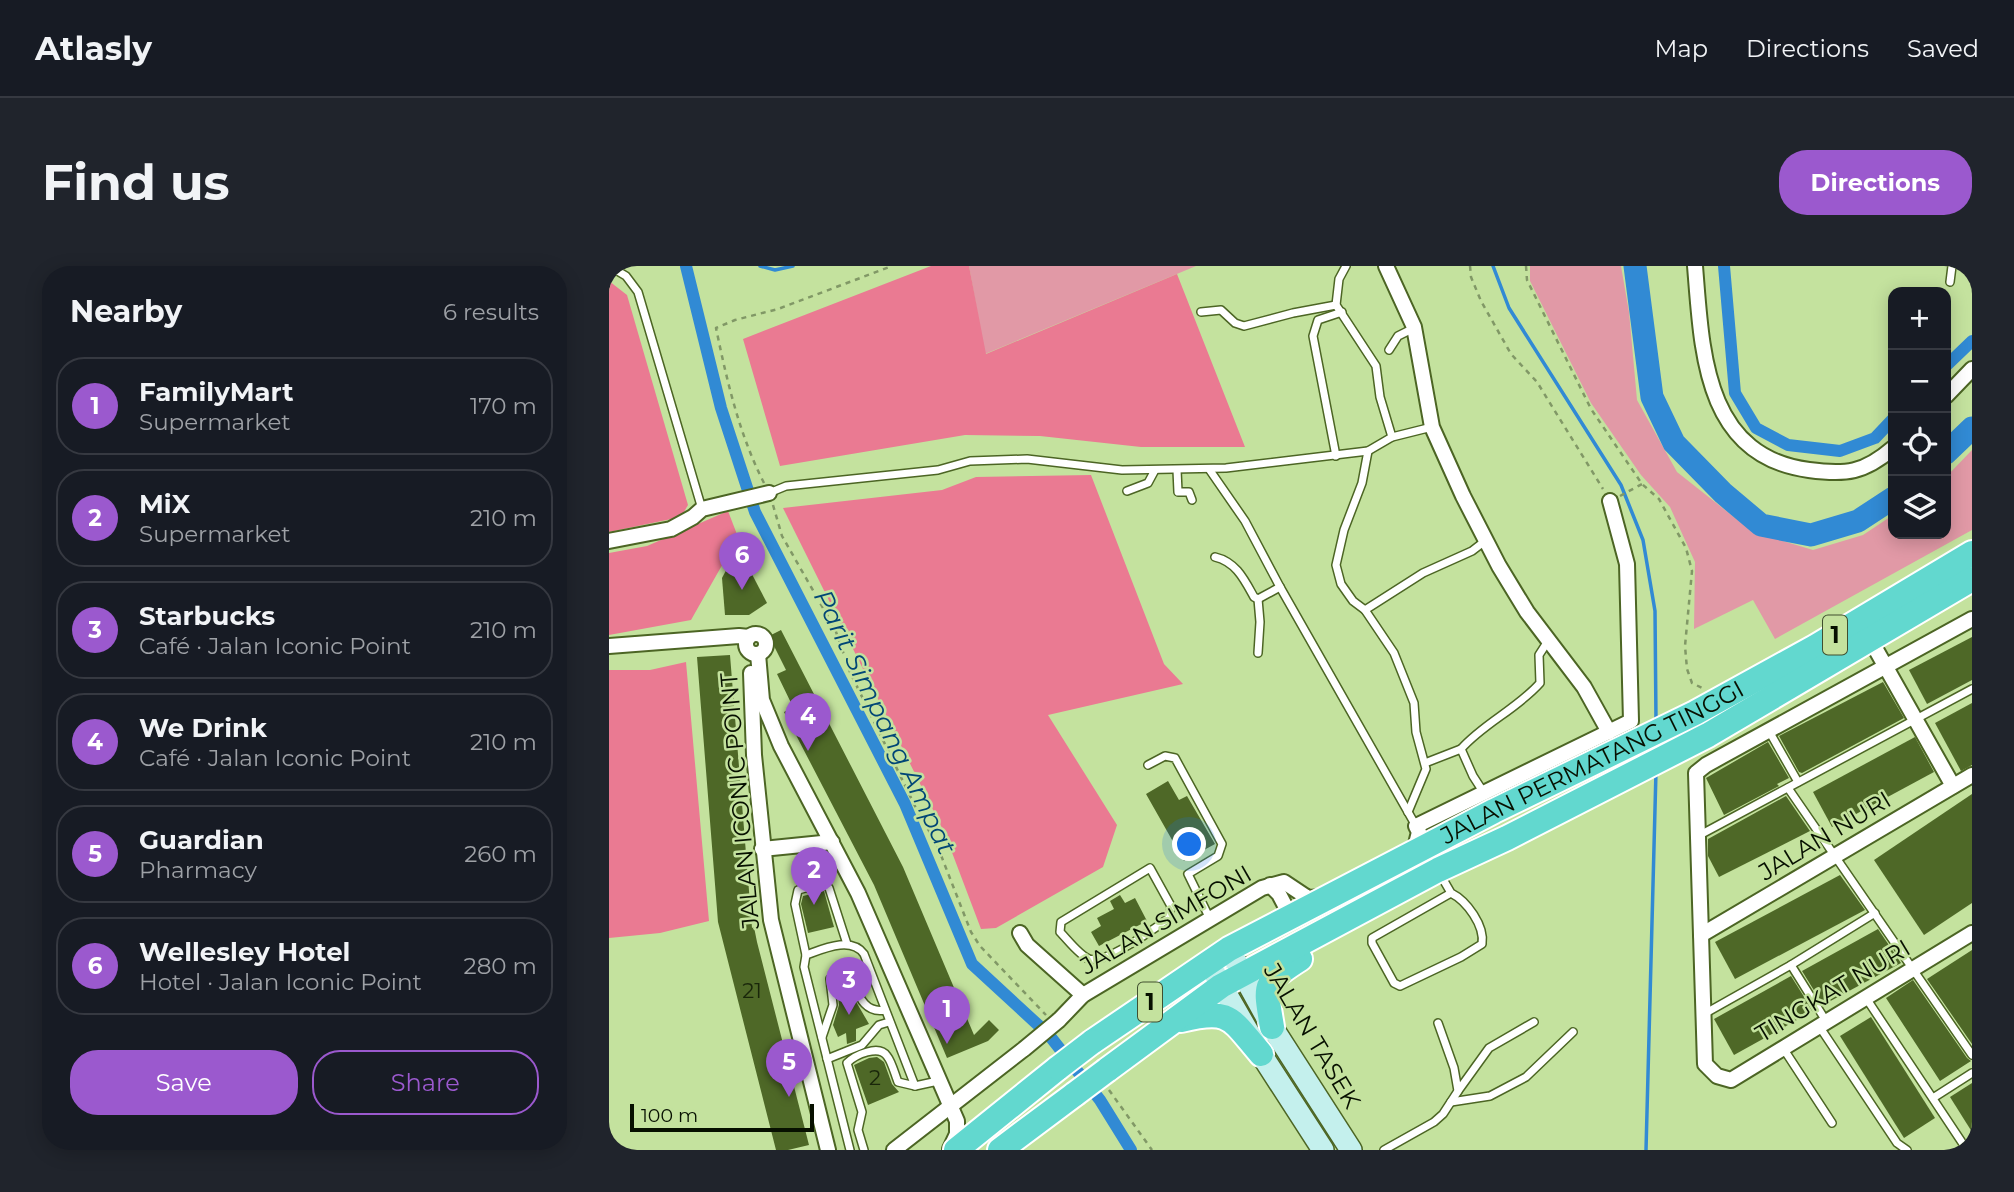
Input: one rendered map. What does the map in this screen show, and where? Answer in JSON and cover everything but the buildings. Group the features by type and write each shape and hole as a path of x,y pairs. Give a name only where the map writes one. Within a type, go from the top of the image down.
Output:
{"highway":[{"name":"JALAN PERMATANG TINGGI","path":"1207,962 1328,896 1416,837 1457,830 1489,802 1695,713 1815,647 1972,553"},
{"name":"JALAN PERMATANG TINGGI","path":"1221,986 1438,870 1507,838 1708,735 1972,579"},
{"path":"1272,1027 1266,990 1275,975 1344,930 1377,904"},
{"path":"1290,915 1302,943"},
{"name":"1","path":"956,1150 1092,1042 1207,962"},
{"name":"1","path":"1000,1150 1075,1094 1108,1080 1172,1023 1221,986"},
{"path":"1172,1023 1205,1014 1218,1014 1230,1019 1261,1054"}],"main road":[{"name":"JALAN TASEK","path":"1229,949 1272,1027 1351,1150"},
{"name":"JALAN TASEK","path":"1207,962 1261,1054 1323,1150"}],"street":[{"path":"1386,266 1414,327 1432,427 1485,541 1527,612 1584,687 1609,732"},
{"path":"1695,266 1706,369 1714,397 1740,438 1763,455 1797,468 1833,473 1864,468 1888,452"},
{"path":"1951,391 1972,369"},
{"path":"609,541 671,529 702,509 766,493"},
{"path":"1416,837 1489,802 1631,721 1627,564 1613,499"},
{"path":"1703,1015 1696,773 1706,765 1972,620"},
{"path":"609,646 739,636 750,637 746,643 754,653"},
{"path":"1870,639 1953,786"},
{"name":"JALAN ICONIC POINT","path":"754,653 762,700 781,746 858,893 957,1121 957,1135 950,1150"},
{"name":"JALAN ICONIC POINT","path":"754,653 754,755 771,920 828,1150"},
{"name":"JALAN NURI","path":"1700,935 1972,775"},
{"path":"762,849 832,842"},
{"path":"1270,885 1284,883 1308,898 1328,896"},
{"name":"JALAN SIMFONI","path":"894,1150 1024,1049 1053,1018 1083,995 1210,919 1270,885 1279,894 1290,915"},
{"path":"1020,933 1027,945 1083,995"},
{"name":"TINGKAT NURI","path":"1703,1015 1705,1064 1717,1076 1731,1080 1972,933"}],"lane":[{"path":"609,266 627,276 638,292 702,509"},
{"path":"1346,266 1339,279 1336,305 1376,366 1380,397 1392,437"},
{"path":"1950,282 1952,266"},
{"path":"1201,312 1221,310 1235,323 1244,326 1336,305"},
{"path":"1336,456 1313,336 1318,320 1342,312"},
{"path":"1389,350 1398,336 1414,327"},
{"path":"766,493 798,485 938,470 970,461 1027,459 1122,470 1209,469 1368,451 1392,437 1432,427"},
{"path":"1368,451 1362,483 1343,530 1336,565 1341,584 1353,601 1365,610 1394,653 1414,703 1416,732 1426,769 1408,812"},
{"path":"1209,469 1245,522 1408,812 1416,837"},
{"path":"1127,491 1148,483 1155,470"},
{"path":"1177,470 1178,492 1189,492 1192,500"},
{"path":"1365,610 1423,573 1472,551 1485,541"},
{"path":"1216,557 1226,560 1240,572 1254,597 1258,599 1258,653"},
{"path":"1258,599 1280,587"},
{"path":"1425,762 1461,749 1473,735 1530,695 1540,684 1539,655 1549,640"},
{"path":"1697,836 1972,689"},
{"path":"1769,731 1798,782"},
{"path":"1461,749 1489,802"},
{"path":"1147,765 1165,756 1175,758 1222,844 1218,856 1188,874 1210,919"},
{"path":"1788,788 1972,1055"},
{"path":"1150,868 1171,906 1169,918 1151,931 1099,960 1086,958 1060,932 1061,922 1150,868"},
{"name":"JALAN PERMATANG TINGGI","path":"1438,870 1451,893 1461,898 1483,935 1482,944 1400,986 1394,982 1372,943 1372,938 1451,893"},
{"path":"847,944 829,888 824,883 798,890 795,904 806,955 804,967 851,1150"},
{"path":"1703,1015 1791,965 1874,913"},
{"path":"1151,931 1160,949"},
{"path":"806,955 847,944 860,948 915,1086"},
{"path":"1791,965 1822,1024 1897,1143 1907,1150"},
{"path":"822,1038 833,1005 830,979 835,976 846,973 865,1006 871,1010 885,1010"},
{"path":"1866,998 1967,1150"},
{"path":"827,1059 862,1045 879,1024 889,1022"},
{"path":"1384,1150 1434,1122 1489,1048 1534,1022"},
{"path":"1437,1023 1454,1069 1458,1091"},
{"path":"1451,1102 1490,1096 1526,1077 1573,1032"},
{"path":"1783,1048 1832,1123"},
{"path":"864,1150 858,1130 862,1112 847,1063 852,1058 875,1050 883,1052 888,1056 898,1082 915,1086 938,1081"},
{"path":"1933,1098 1972,1073"}],"path":[{"path":"892,266 778,309 716,328 726,378 740,426 782,536 835,629 850,672 915,806 937,845 971,932 980,946 1053,1018"},
{"path":"1469,266 1481,302 1511,354 1537,382 1613,499 1642,484"},
{"path":"1526,266 1527,280 1591,409 1642,484 1659,499 1686,548 1692,571 1685,646 1688,669 1692,683 1701,688 1712,682"},
{"path":"1108,1080 1152,1150"}],"shaded area":[{"path":"931,266 969,266 986,354 1177,274 1245,447 1141,447 1040,436 965,435 780,466 743,339"},
{"path":"969,266 1196,266 985,354"},
{"path":"1530,266 1621,266 1629,312 1637,400 1677,472 1753,532 1813,550 1863,535 1888,518 1888,539 1951,539 1951,472 1972,450 1972,530 1775,639 1753,600 1694,629 1695,562 1670,507 1641,475 1591,403 1530,281"},
{"path":"609,281 627,295 688,505 681,517 609,532"},
{"path":"1091,475 1164,664 1183,684 1048,715 1117,825 1103,867 996,928 981,929 945,834 783,508 942,490 976,477"},
{"path":"728,511 738,537 691,620 609,635 609,553 647,546"},
{"path":"686,662 709,921 660,933 609,938 609,670 650,670"}],"waterway":[{"name":"Parit Simpang Ampat","path":"686,266 721,408 755,512 905,804 972,964 1049,1035 1100,1100 1131,1150"},
{"path":"760,266 775,270 793,266"},
{"path":"1493,266 1509,308 1621,485 1643,540 1655,611 1656,721"},
{"path":"1635,266 1652,397 1674,443 1723,493 1761,525 1811,535 1858,521 1888,501"},
{"path":"1724,266 1735,393 1756,428 1788,445 1840,451 1875,438 1888,424"},
{"path":"1951,361 1972,341"},
{"path":"1951,448 1972,428"},
{"path":"1646,1150 1656,771"}],"place":[{"name":"Wellesley Hotel","path":"742,590"},
{"name":"We Drink","path":"808,751"},
{"name":"MiX","path":"814,905"},
{"name":"Starbucks","path":"849,1015"},
{"name":"FamilyMart","path":"947,1044"},
{"name":"Guardian","path":"789,1097"}]}
